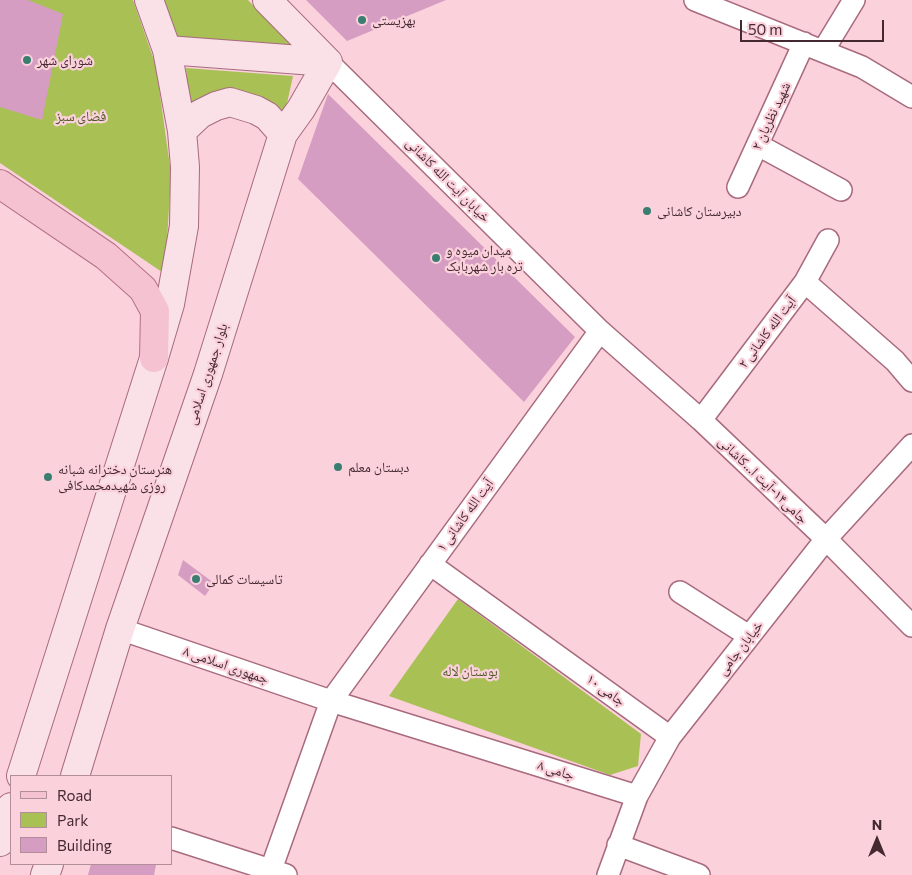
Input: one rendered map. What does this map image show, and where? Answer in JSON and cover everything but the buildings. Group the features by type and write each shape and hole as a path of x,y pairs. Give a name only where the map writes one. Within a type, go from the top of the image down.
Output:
{"main road":[{"path":"0,184 106,256 143,289 155,310 154,358"}],"street":[{"path":"21,775 154,358 170,304 184,226 185,167 182,131 167,50 149,0"},
{"path":"267,0 328,62"},
{"path":"695,0 862,67 912,97"},
{"name":"شهید نظریان ۲","path":"738,188 758,145 813,47 854,0"},
{"path":"167,50 328,62"},
{"name":"بلوار جمهوری اسلامی","path":"76,775 120,629 208,374 283,134 301,109 328,62"},
{"name":"خیابان آیت الله کاشانی","path":"328,62 600,331 701,420"},
{"path":"182,131 200,114 230,102 256,110 267,116 283,134"},
{"path":"758,145 841,190"},
{"name":"آیت الله کاشانی ۲","path":"701,420 805,282 828,240"},
{"path":"805,282 895,360 912,381"},
{"name":"آیت الله کاشانی ۱","path":"275,873 331,701 600,331"},
{"name":"جامی۱۴-آیت ا...کاشانی","path":"701,420 826,539 912,626"},
{"name":"خیابان جامی","path":"608,875 637,796 670,737 826,539 912,445"},
{"name":"جامی ۱۰","path":"430,564 670,737"},
{"path":"680,592 750,636"},
{"name":"جمهوری اسلامی ۸","path":"120,629 331,701 475,744"},
{"name":"جامی ۸","path":"475,744 637,796"},
{"path":"0,842 10,810"},
{"path":"172,838 275,873"},
{"path":"618,845 699,875"}],"green space":[{"name":"فضای سبز","path":"0,0 133,0 156,66 171,174 165,274 0,163"},
{"path":"152,0 248,0 296,51 173,48"},
{"path":"186,68 293,76 284,117 189,114"},
{"name":"بوستان لاله","path":"458,599 641,734 638,766 610,775 389,696"}],"place":[{"name":"بهزیستی","path":"362,20"},
{"name":"شورای شهر","path":"27,60"},
{"name":"دبیرستان کاشانی","path":"647,211"},
{"name":"میدان میوه و تره بار شهربابک","path":"436,258"},
{"name":"دبستان معلم","path":"338,467"},
{"name":"هنرستان دخترانه شبانه روزی شهیدمحمدکافی","path":"48,477"},
{"name":"تاسیسات کمالی","path":"196,579"}]}
